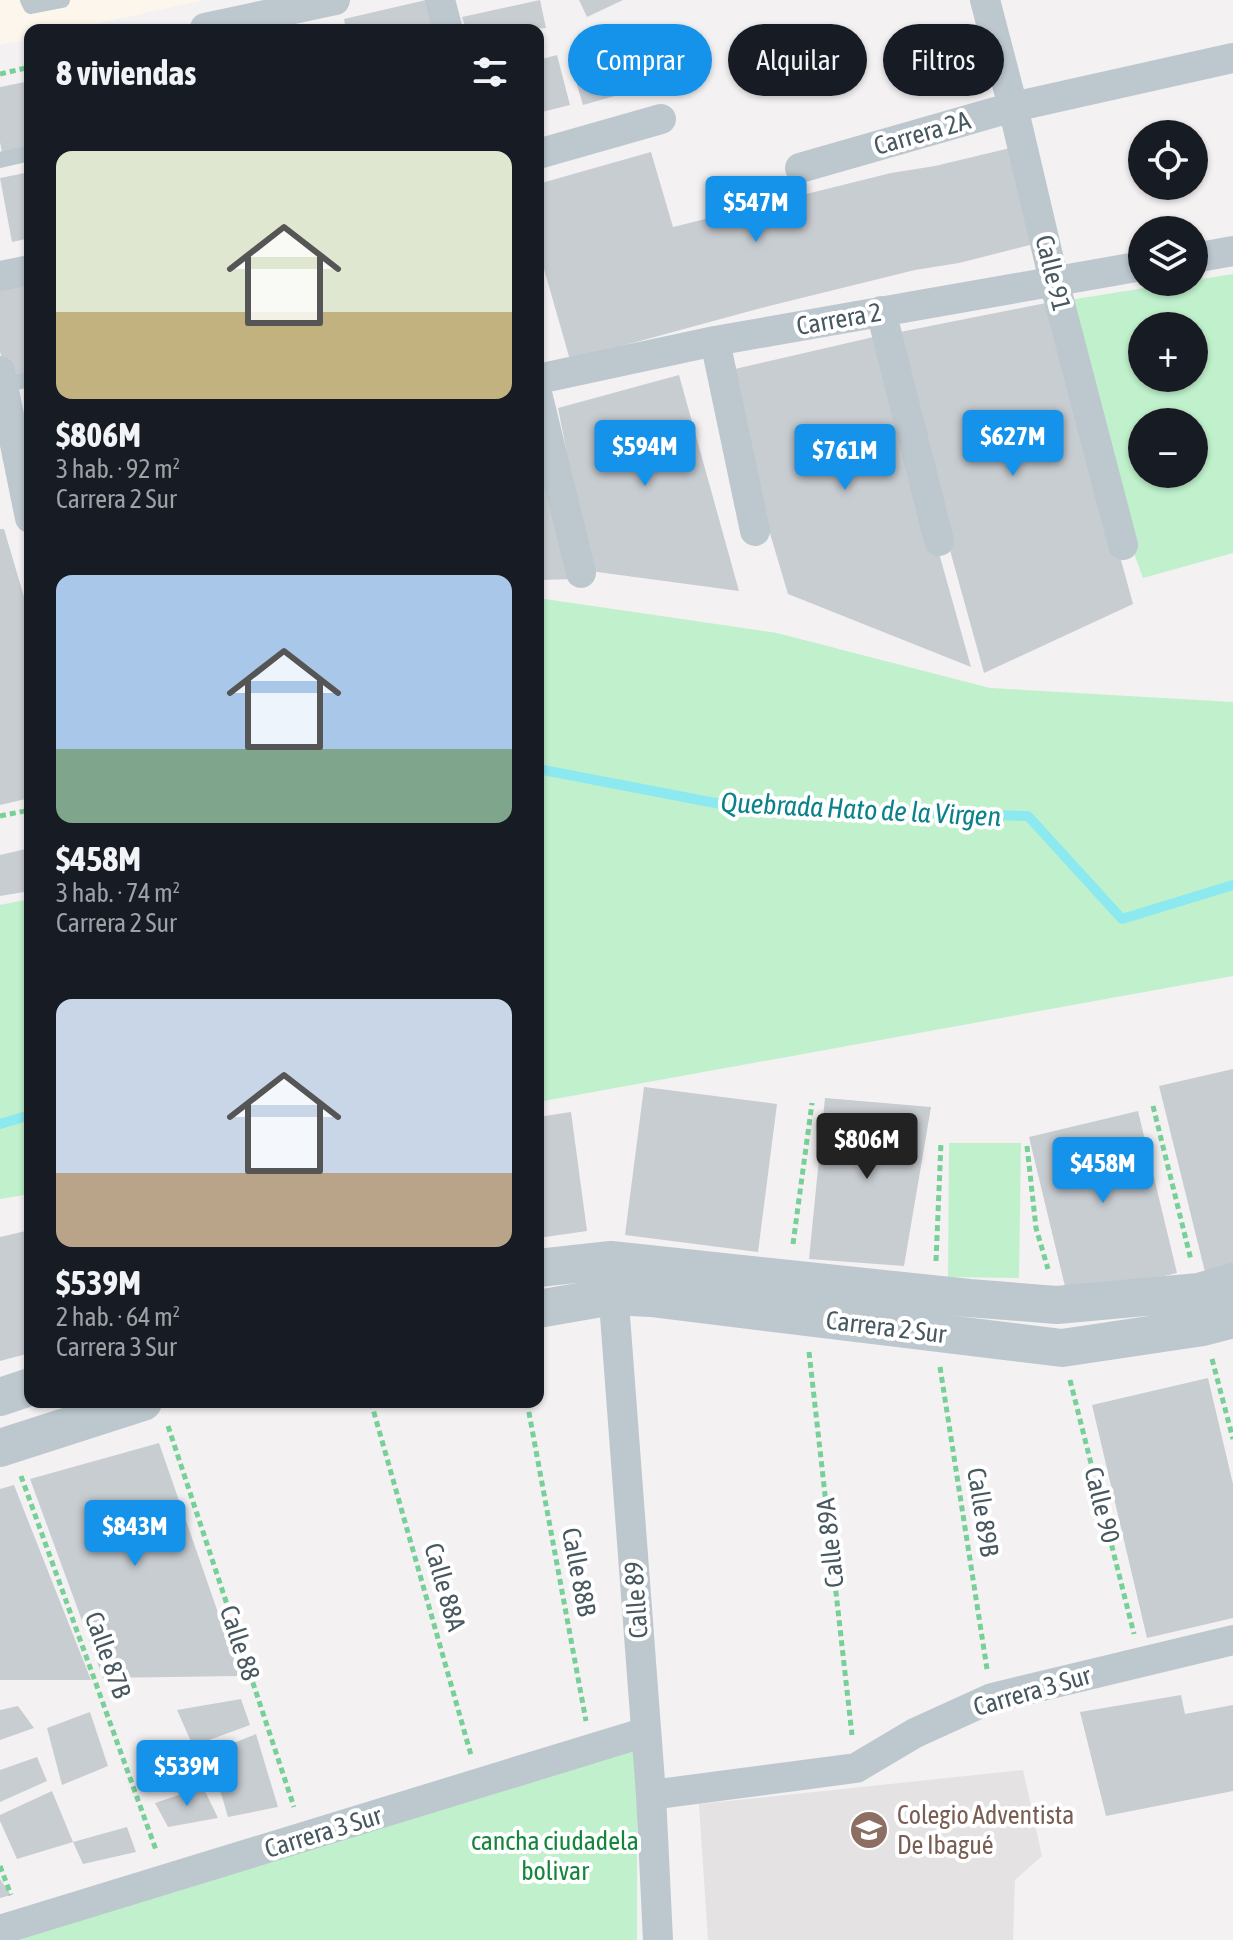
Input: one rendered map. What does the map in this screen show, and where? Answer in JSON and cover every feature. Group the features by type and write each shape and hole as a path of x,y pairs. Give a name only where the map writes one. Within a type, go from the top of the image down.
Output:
{"street":[{"path":"224,24 335,0"},
{"path":"440,0 446,24"},
{"name":"Calle 91","path":"985,0 1123,545"},
{"name":"Carrera 2A","path":"800,168 1013,107 1233,58"},
{"path":"544,152 661,119"},
{"path":"1208,255 1233,251"},
{"name":"Carrera 2","path":"544,378 715,341 1128,268"},
{"path":"0,276 24,271"},
{"path":"881,311 939,541"},
{"path":"715,341 755,531"},
{"path":"11,378 21,501"},
{"path":"544,422 581,573"},
{"name":"Carrera 2 Sur","path":"544,1269 612,1278 805,1317 1062,1348 1217,1305"},
{"name":"Carrera 2 Sur","path":"544,1306 612,1278 788,1278 1057,1305 1217,1305"},
{"name":"Calle 89","path":"612,1278 651,1795 658,1940"},
{"path":"0,1397 24,1389"},
{"path":"4,1446 154,1410"},
{"name":"Carrera 3 Sur","path":"651,1795 856,1768 915,1733 992,1698 1233,1640"},
{"name":"Carrera 3 Sur","path":"0,1930 646,1732"}],"lane":[{"path":"28,0 31,6 62,0"},
{"path":"0,160 24,154"}],"path":[{"path":"0,74 24,68"},
{"path":"0,816 24,811"},
{"path":"788,1278 812,1103"},
{"path":"1153,1106 1217,1305 1233,1439"},
{"path":"935,1294 941,1142"},
{"path":"1027,1146 1036,1228 1057,1305"},
{"name":"Calle 89A","path":"805,1317 856,1768"},
{"name":"Calle 89B","path":"935,1332 992,1698"},
{"name":"Calle 90","path":"1062,1348 1141,1662"},
{"name":"Calle 88A","path":"373,1408 479,1784"},
{"name":"Calle 88B","path":"528,1408 592,1749"},
{"name":"Calle 88","path":"154,1410 304,1838"},
{"name":"Calle 87B","path":"4,1446 51,1555 167,1880"}],"shaded area":[{"path":"0,0 204,0 95,24 24,24 24,40 0,45"},
{"name":"Colegio Adventista De Ibagué","path":"1023,1770 1042,1856 1015,1880 1013,1940 708,1940 699,1804"}],"green space":[{"path":"1233,274 1233,553 1143,578 1121,518 1069,300 1128,291 1128,296 1208,296 1208,278"},
{"path":"544,599 777,633 990,688 1233,702 1233,976 544,1101"},
{"path":"24,900 24,1195 0,1199 0,905"},
{"path":"949,1143 1021,1143 1019,1278 948,1277"},
{"name":"cancha ciudadela bolivar","path":"637,1744 637,1940 0,1940"}],"building":[{"path":"426,0 440,24 345,24 344,19"},
{"path":"540,0 546,28 544,24 464,24 462,17"},
{"path":"579,0 623,0 587,17"},
{"path":"557,55 570,105 544,112 544,58"},
{"path":"24,82 24,148 2,153 0,142 0,87"},
{"path":"580,96 615,96 583,105"},
{"path":"1010,148 1034,244 769,306 570,360 544,269 544,182 651,152 673,227 891,173"},
{"path":"24,173 24,239 12,242 0,178"},
{"path":"24,283 24,372 8,376 0,352 0,287"},
{"path":"1051,302 1133,604 984,673 890,334"},
{"path":"878,336 971,667 788,594 722,372"},
{"path":"679,375 739,591 590,571 558,408"},
{"path":"544,442 576,579 544,580"},
{"path":"0,529 4,529 24,597 24,799 0,805"},
{"path":"24,849 24,892 0,896 0,855"},
{"path":"1233,1069 1233,1265 1205,1272 1159,1086"},
{"path":"644,1087 777,1104 758,1252 625,1235"},
{"path":"825,1098 931,1107 904,1266 809,1259"},
{"path":"1138,1111 1177,1273 1068,1299 1029,1137"},
{"path":"571,1112 587,1231 544,1237 544,1116"},
{"path":"24,1231 24,1355 0,1361 0,1237"},
{"path":"1208,1378 1233,1484 1233,1618 1147,1638 1092,1405"},
{"path":"159,1443 240,1676 103,1678 30,1479"},
{"path":"14,1485 91,1680 0,1680 0,1489"},
{"path":"1181,1695 1185,1714 1233,1705 1233,1791 1106,1816 1080,1712"},
{"path":"241,1699 250,1725 193,1746 177,1710"},
{"path":"18,1706 34,1728 0,1740 0,1710"},
{"path":"90,1712 108,1766 62,1785 47,1728"},
{"path":"256,1734 278,1807 228,1817 209,1753"},
{"path":"193,1746 203,1770 146,1790 138,1762"},
{"path":"37,1757 47,1781 0,1802 0,1770"},
{"path":"203,1787 218,1818 168,1827 155,1803"},
{"path":"52,1791 73,1842 17,1859 0,1815"},
{"path":"127,1827 136,1852 83,1864 73,1842"},
{"path":"0,1879 11,1895 0,1898"}],"waterway":[{"name":"Quebrada Hato de la Virgen","path":"544,770 736,807 1028,816 1122,919 1233,885"},
{"name":"Quebrada Hato de la Virgen","path":"0,1124 24,1117"}],"place":[{"name":"Colegio Adventista De Ibagué","path":"869,1830"}]}
